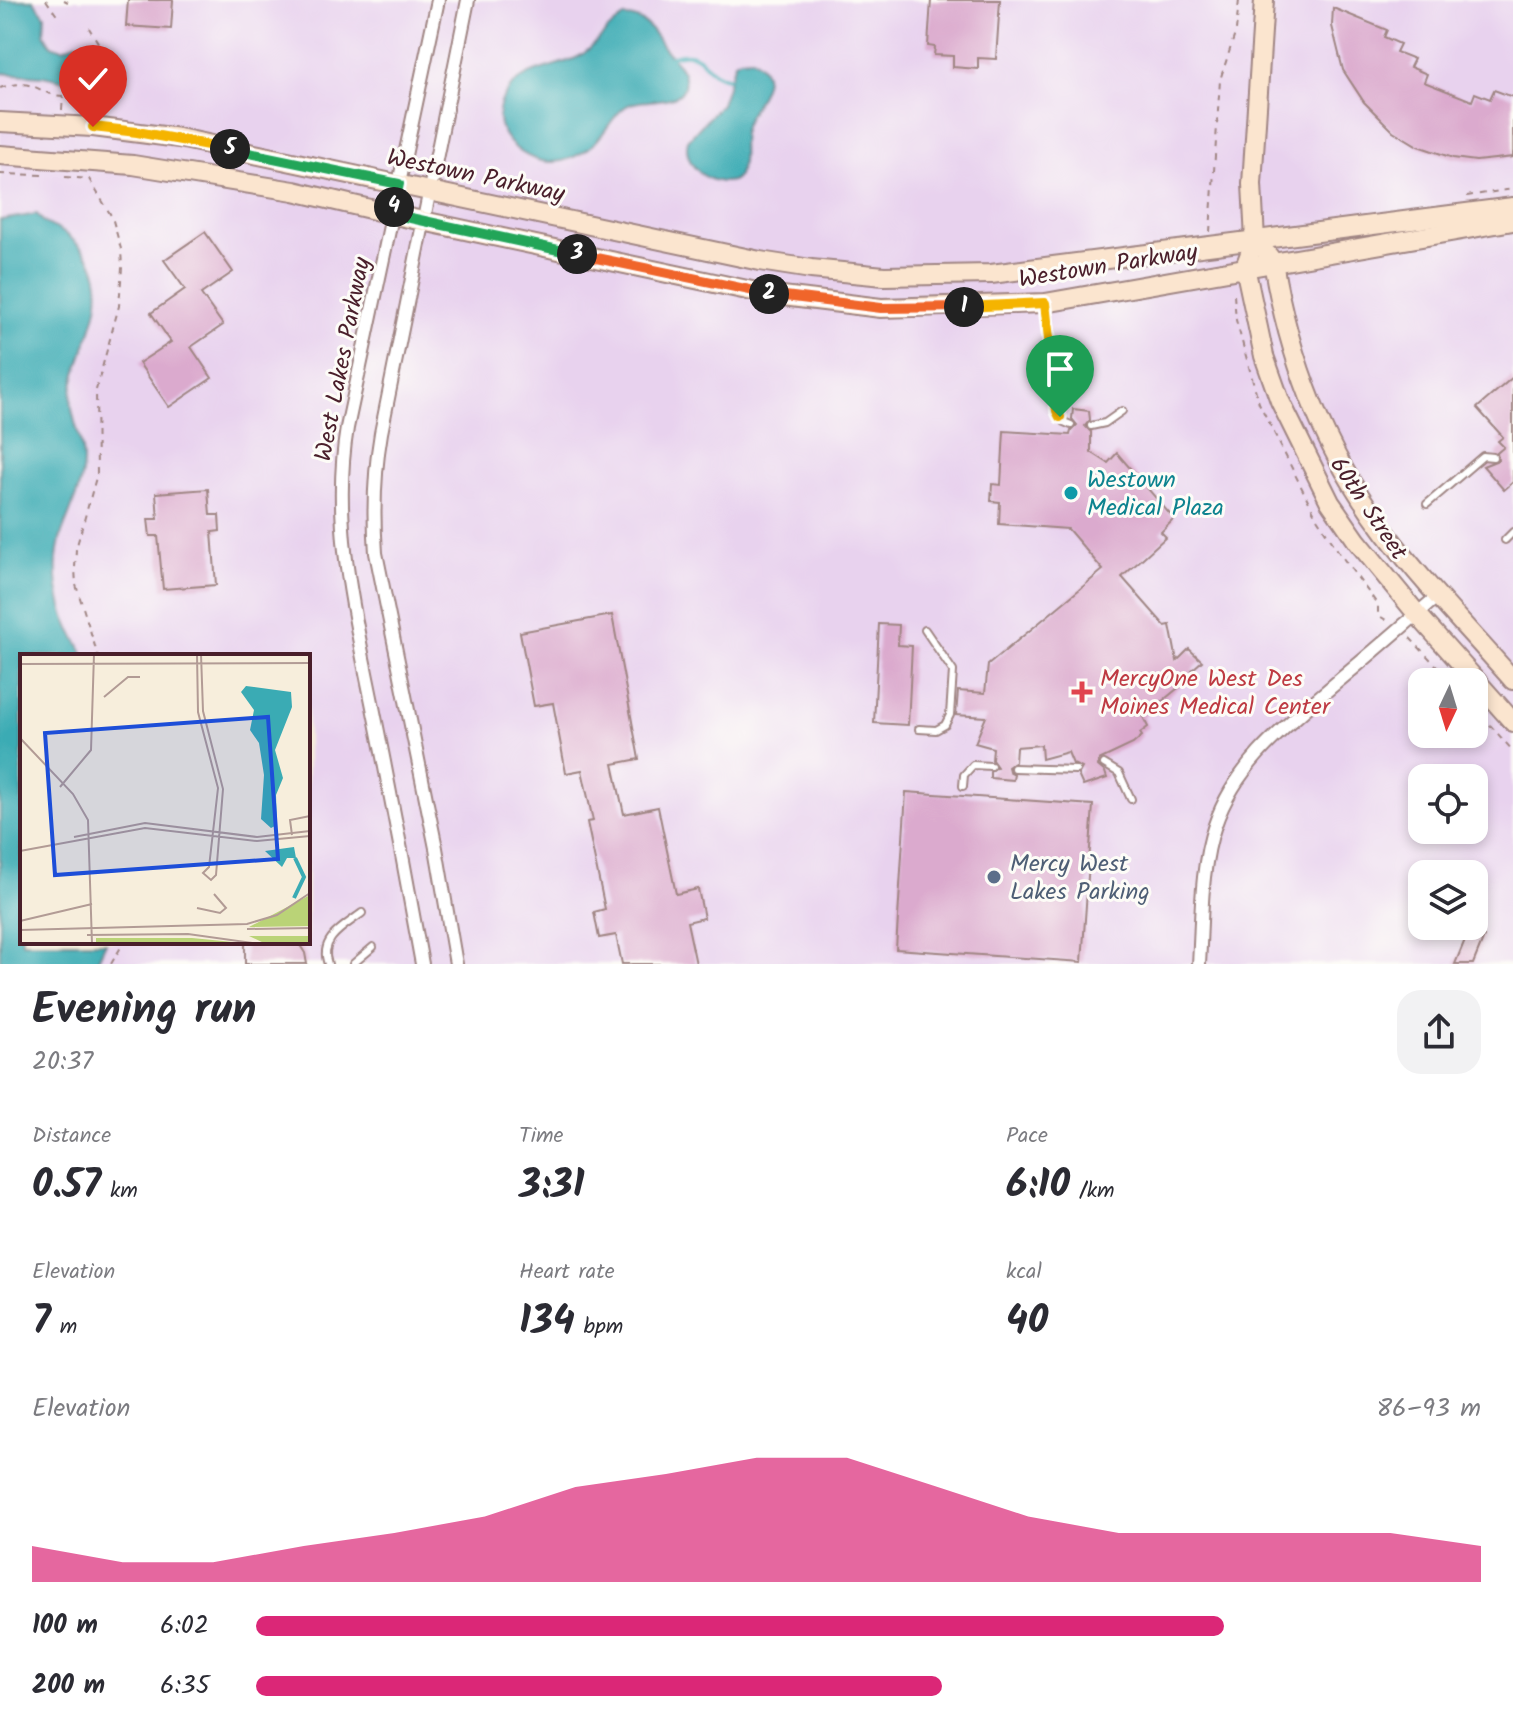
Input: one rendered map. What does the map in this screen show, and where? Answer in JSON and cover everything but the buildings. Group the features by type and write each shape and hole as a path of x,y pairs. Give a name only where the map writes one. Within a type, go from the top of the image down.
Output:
{"street":[{"name":"West Lakes Parkway","path":"422,964 348,580 341,500 347,428 438,0"},
{"path":"456,964 434,836 376,553 373,514 379,444 468,0"},
{"path":"1245,267 1255,240 1254,149 1264,0"},
{"name":"Westown Parkway","path":"0,122 151,134 431,189 760,261 884,276 991,274 1513,207"},
{"name":"Westown Parkway","path":"0,155 133,165 294,191 766,294 856,306 957,307 1045,303 1513,221"},
{"name":"60th Street","path":"1255,240 1273,262 1290,340 1305,385 1327,437 1359,495 1384,530 1513,680"},
{"name":"60th Street","path":"1245,267 1264,356 1280,401 1314,474 1357,541 1513,722"},
{"path":"1199,964 1211,839 1225,800 1240,776 1279,732 1439,595"}],"lane":[{"path":"1045,303 1057,411 1064,422 1071,425"},
{"path":"1091,426 1105,423 1122,411"},
{"path":"1427,504 1483,456 1493,457"},
{"path":"1505,540 1513,532"},
{"path":"919,729 936,730 945,725 950,715 953,671 925,630"},
{"path":"1104,764 1119,773 1131,799"},
{"path":"963,786 964,775 973,765 991,766"},
{"path":"1014,768 1076,770"},
{"path":"328,964 325,949 329,940 362,913"},
{"path":"353,964 373,947"}],"path":[{"path":"46,0 58,17"},
{"path":"64,0 68,2"},
{"path":"1210,232 1220,80 1236,31 1239,0"},
{"path":"0,88 24,83 63,96 86,90 100,73 103,56 89,28"},
{"path":"62,111 63,96"},
{"path":"0,174 89,179 106,205 121,249 119,306 96,390 97,474 76,549 76,585 97,654"},
{"path":"1417,642 1440,668"},
{"path":"1488,723 1513,751"},
{"path":"111,964 123,944"}],"shaded area":[{"path":"0,0 1513,0 1513,964 0,964"}],"water":[{"path":"0,0 33,0 45,15 44,33 51,45 63,49 76,43 81,45 86,64 80,79 70,82 43,76 0,73"},
{"path":"624,17 646,25 679,65 684,85 681,93 625,107 594,143 566,160 538,160 517,149 502,130 499,119 500,107 512,86 529,74 578,57"},
{"path":"752,58 761,66 765,84 743,131 739,174 735,180 717,181 693,166 687,149 688,140 721,104 735,62"},
{"path":"37,214 86,253 97,277 97,310 75,375 71,400 83,454 82,472 57,557 57,582 62,606 83,654 20,654 20,944 105,944 96,964 0,964 0,220"}],"waterway":[{"path":"670,57 690,54 712,71 728,78"}],"place":[{"name":"Westown Medical Plaza","path":"1071,493"},
{"name":"MercyOne West Des Moines Medical Center","path":"1082,692"},
{"name":"Mercy West Lakes Parking","path":"994,877"}],"route":[{"path":"93,127 179,138 399,184 392,214 766,294 881,308 1045,303 1060,417"}]}
